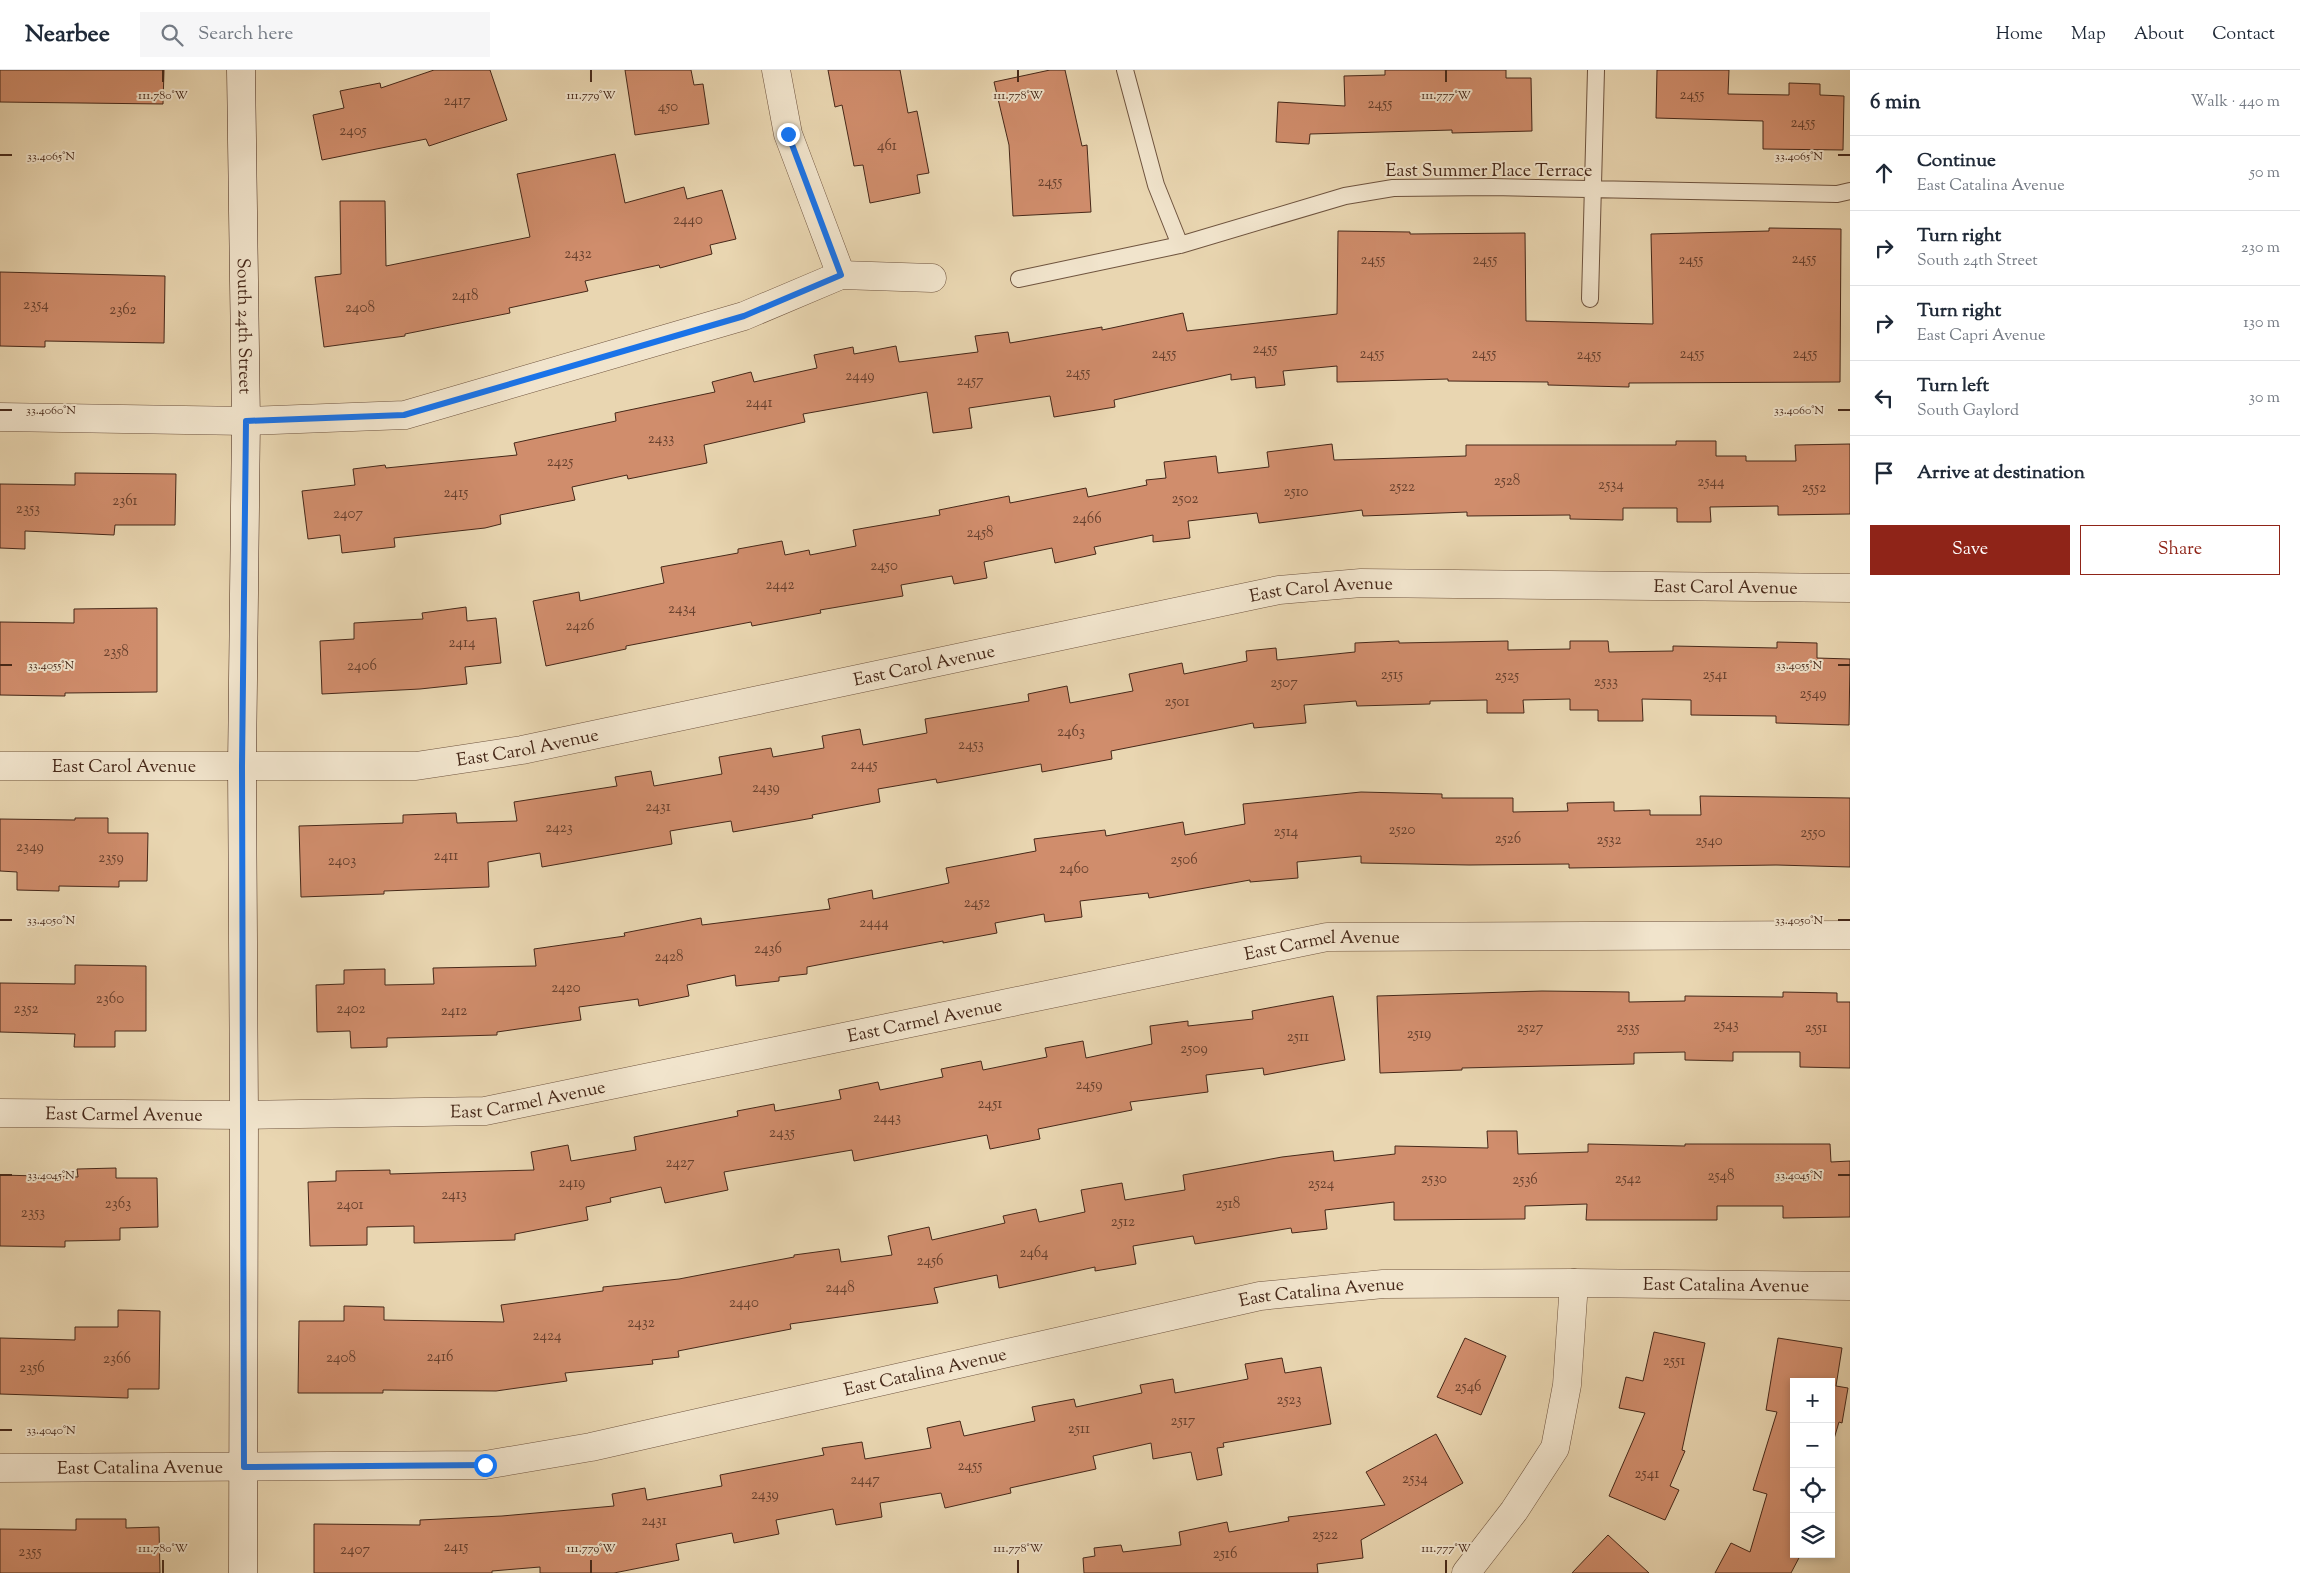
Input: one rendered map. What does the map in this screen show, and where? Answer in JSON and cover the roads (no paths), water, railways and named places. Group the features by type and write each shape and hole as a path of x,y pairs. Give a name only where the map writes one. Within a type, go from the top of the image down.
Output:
{"street":[{"name":"South 24th Street","path":"241,70 246,421 242,766 244,1115 243,1573"},
{"path":"776,70 788,134 841,275"},
{"path":"0,418 246,421 404,415 744,316 841,275 932,278"},
{"name":"East Carol Avenue","path":"0,766 416,766 522,750 1279,590 1361,584 1850,588"},
{"name":"East Carmel Avenue","path":"0,1113 244,1115 485,1111 1327,937 1850,935"},
{"path":"1466,1573 1514,1512 1554,1448 1567,1385 1574,1283"},
{"name":"East Catalina Avenue","path":"0,1468 485,1465 591,1447 1260,1296 1383,1284 1574,1283 1850,1286"}],"lane":[{"path":"1125,70 1156,185 1180,245"},
{"path":"1590,299 1596,70"},
{"name":"East Summer Place Terrace","path":"1019,278 1180,245 1345,196 1393,188 1593,189 1837,194 1850,191"}]}
